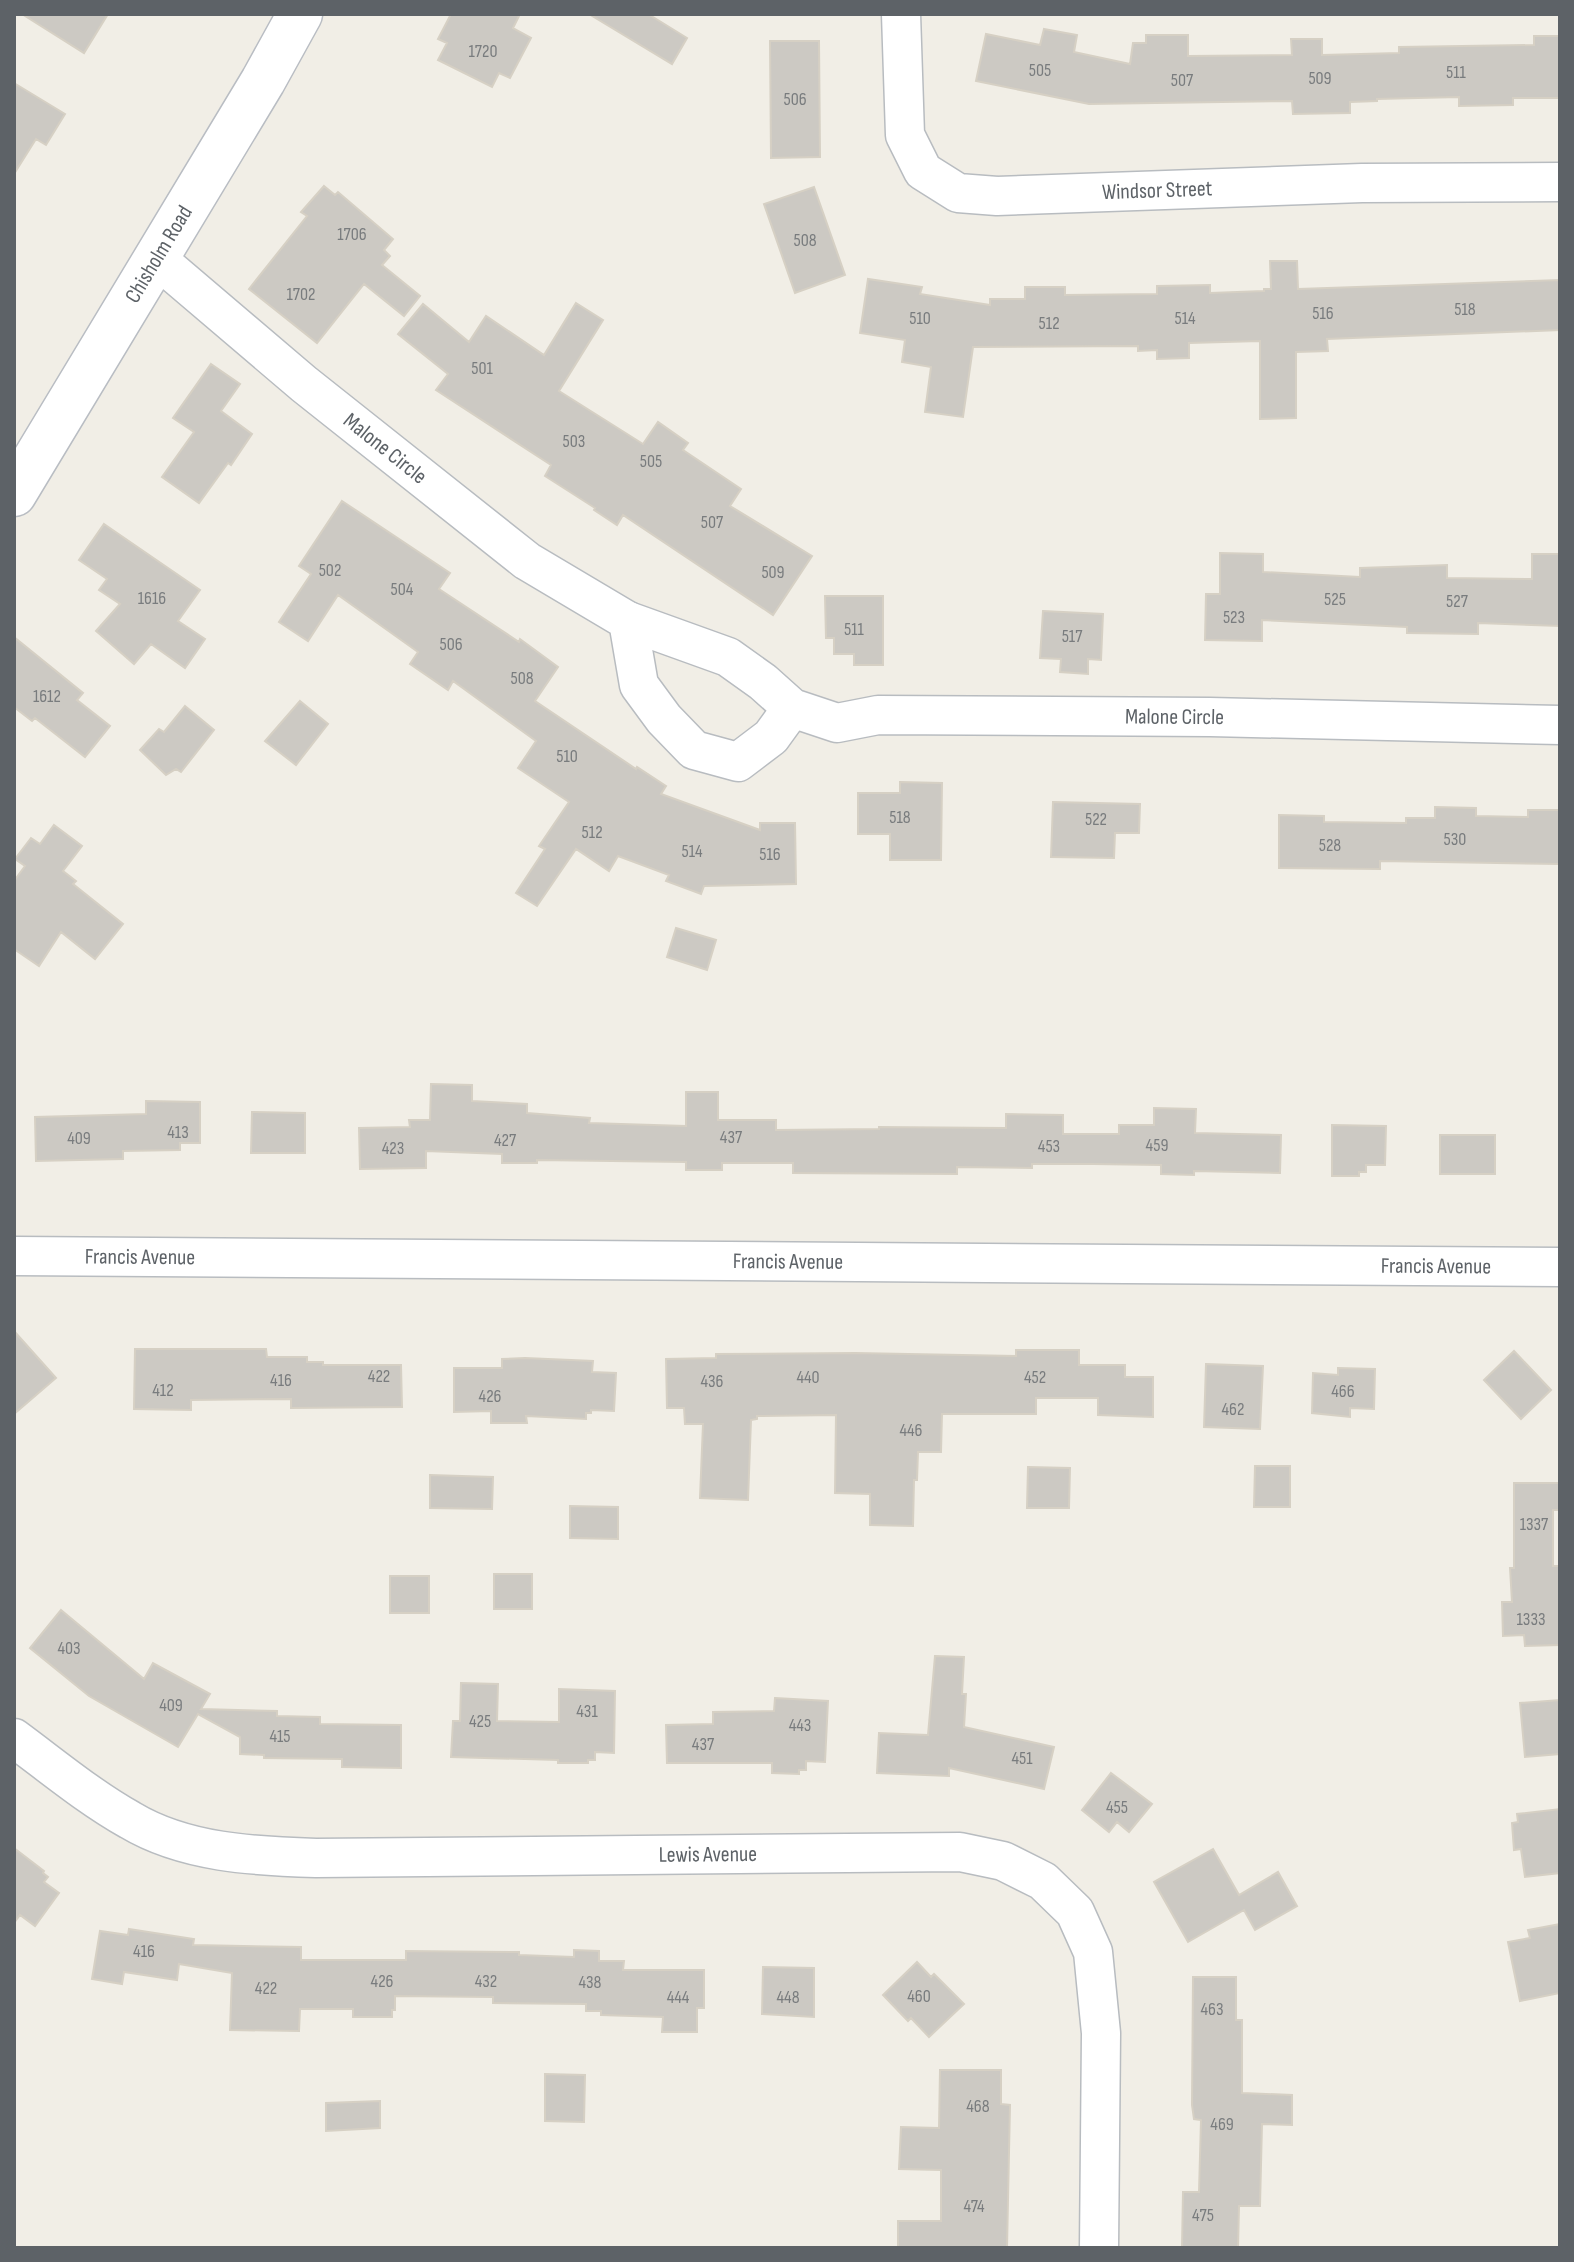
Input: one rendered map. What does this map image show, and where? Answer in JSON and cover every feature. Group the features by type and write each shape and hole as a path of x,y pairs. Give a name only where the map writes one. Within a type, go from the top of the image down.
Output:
{"main road":[{"name":"Chisholm Road","path":"14,494 300,14"}],"street":[{"name":"Windsor Street","path":"901,14 905,135 923,171 958,193 997,196 1362,183 1560,182"},
{"name":"Malone Circle","path":"156,258 304,384 527,561 628,621 728,657 792,708 837,723 894,715 1210,717 1560,725"},
{"path":"628,621 639,685 664,719 694,750 738,762 771,737 792,708"},
{"name":"Francis Avenue","path":"14,1256 1560,1267"},
{"name":"Lewis Avenue","path":"14,1738 132,1822 184,1842 247,1855 332,1858 960,1852 1003,1861 1043,1881 1075,1912 1093,1952 1101,2033 1099,2248"}],"building":[{"path":"22,14 108,14 84,53"},
{"path":"451,14 520,14 513,28 531,38 510,78 499,73 492,87 438,60 447,43 438,39"},
{"path":"589,14 648,14 687,38 672,64"},
{"path":"1044,29 1077,35 1074,52 1130,64 1133,43 1146,43 1146,35 1188,35 1188,56 1292,55 1291,39 1322,39 1322,55 1399,53 1399,47 1534,45 1534,36 1560,36 1560,98 1513,98 1513,105 1459,106 1459,97 1377,99 1350,102 1350,113 1293,114 1292,101 1089,104 976,81 986,34 1040,45"},
{"path":"770,41 819,41 820,157 771,158"},
{"path":"14,83 65,114 46,145 36,139 14,174"},
{"path":"324,186 335,195 338,192 393,239 384,250 390,256 382,265 420,296 404,316 364,284 317,343 249,289 307,216 301,212"},
{"path":"814,187 845,275 795,293 764,204"},
{"path":"1270,261 1297,261 1298,289 1560,280 1560,330 1327,339 1328,351 1296,352 1296,418 1260,419 1260,341 1189,343 1189,358 1157,359 1157,350 1138,351 1138,346 973,347 963,417 925,412 931,367 902,362 905,340 860,333 868,279 922,287 920,294 990,305 990,299 1025,299 1025,287 1065,287 1065,295 1157,294 1157,286 1210,285 1210,293 1264,291 1271,289"},
{"path":"576,303 603,320 559,391 643,444 658,422 688,443 683,450 741,489 730,506 812,556 773,615 623,515 617,525 545,476 551,465 436,390 448,374 398,334 423,304 469,342 486,316 544,355"},
{"path":"211,364 240,384 221,411 252,434 199,503 162,477 194,432 173,418"},
{"path":"342,501 450,573 439,589 519,642 520,639 558,667 535,701 666,786 661,794 760,830 760,823 795,823 796,884 704,886 701,894 666,881 669,875 618,856 609,871 576,849 537,906 516,893 545,849 539,846 569,802 518,768 536,741 453,681 448,690 410,664 418,652 338,595 308,641 279,622 311,574 299,566"},
{"path":"104,524 200,590 178,621 205,639 185,668 151,644 134,664 96,631 120,604 99,590 107,579 79,560"},
{"path":"1220,553 1263,554 1263,572 1360,577 1360,568 1447,565 1447,578 1532,579 1532,554 1560,554 1560,626 1478,623 1478,634 1407,633 1407,627 1262,620 1262,641 1205,640 1206,594 1220,594"},
{"path":"825,596 883,596 883,665 854,665 854,654 834,654 834,638 826,638"},
{"path":"1043,611 1103,614 1101,660 1088,659 1088,674 1060,672 1061,659 1040,658"},
{"path":"14,637 83,693 77,700 110,726 85,757 35,718 32,721 14,707"},
{"path":"300,701 328,724 296,765 265,741"},
{"path":"185,706 214,730 181,772 176,769 166,775 140,750 159,729 164,732"},
{"path":"900,782 942,783 941,860 890,860 890,834 858,834 858,793 900,793"},
{"path":"1053,802 1140,804 1139,833 1115,833 1114,858 1051,857"},
{"path":"1435,807 1476,808 1476,816 1528,817 1528,810 1560,810 1560,864 1380,861 1380,869 1279,868 1279,815 1324,816 1324,822 1406,823 1406,818 1435,818"},
{"path":"54,825 82,846 63,871 76,881 73,884 123,924 95,959 61,932 39,966 14,949 14,881 25,866 15,859 31,838 40,844"},
{"path":"676,928 716,940 707,970 667,957"},
{"path":"431,1084 472,1085 472,1101 527,1104 527,1113 590,1118 589,1123 686,1126 686,1092 718,1092 718,1120 776,1120 776,1130 1006,1128 1006,1114 1063,1115 1063,1134 1119,1134 1119,1125 1154,1125 1154,1108 1196,1109 1195,1133 1281,1135 1280,1173 1194,1171 1194,1175 1161,1174 1161,1165 1032,1164 1032,1168 957,1167 957,1174 793,1173 793,1163 722,1163 722,1170 686,1170 686,1162 537,1160 537,1163 502,1163 502,1154 426,1151 426,1168 360,1169 359,1128 410,1127 409,1120 430,1120"},
{"path":"146,1101 200,1102 200,1143 180,1143 180,1150 123,1151 123,1159 36,1161 35,1117 146,1114"},
{"path":"252,1112 305,1113 305,1153 251,1153"},
{"path":"1332,1125 1386,1126 1385,1165 1366,1165 1366,1172 1359,1172 1359,1176 1332,1176"},
{"path":"1440,1135 1495,1135 1495,1174 1440,1174"},
{"path":"14,1331 56,1378 14,1414"},
{"path":"135,1349 266,1349 267,1357 307,1357 307,1362 323,1362 323,1365 401,1365 402,1407 291,1408 291,1399 191,1400 191,1410 134,1409"},
{"path":"1016,1350 1079,1350 1079,1365 1125,1365 1125,1377 1153,1377 1153,1417 1098,1415 1098,1398 1036,1398 1036,1414 942,1414 941,1452 918,1452 913,1526 870,1525 870,1494 835,1493 836,1415 757,1416 757,1419 751,1420 748,1500 700,1498 703,1424 685,1424 684,1408 667,1408 666,1359 716,1358 716,1354 1016,1356"},
{"path":"1514,1351 1551,1390 1521,1419 1484,1380"},
{"path":"502,1359 593,1361 592,1372 616,1373 614,1411 591,1410 591,1413 586,1413 586,1419 526,1416 527,1423 491,1423 491,1411 454,1412 454,1368 502,1368"},
{"path":"1206,1364 1263,1366 1260,1429 1204,1427"},
{"path":"1338,1368 1375,1369 1374,1409 1350,1408 1350,1417 1312,1413 1313,1373 1338,1375"},
{"path":"1255,1466 1290,1466 1290,1507 1254,1507"},
{"path":"1028,1467 1070,1468 1069,1508 1027,1508"},
{"path":"430,1475 493,1477 492,1509 430,1508"},
{"path":"1514,1483 1560,1483 1560,1510 1553,1510 1553,1566 1560,1566 1560,1645 1525,1646 1524,1635 1503,1636 1502,1602 1512,1602 1510,1568 1514,1568"},
{"path":"570,1506 618,1507 618,1539 570,1538"},
{"path":"494,1574 532,1574 532,1609 494,1609"},
{"path":"390,1576 429,1576 429,1613 390,1613"},
{"path":"61,1610 144,1679 153,1663 210,1694 201,1709 277,1711 277,1716 320,1717 320,1724 401,1725 401,1768 342,1767 342,1759 264,1758 264,1755 240,1754 240,1737 198,1714 178,1747 89,1696 30,1648"},
{"path":"935,1656 964,1657 964,1727 1054,1747 1044,1789 949,1768 949,1776 877,1773 879,1733 928,1735"},
{"path":"461,1683 498,1684 497,1721 559,1722 559,1689 615,1691 614,1753 595,1752 595,1760 588,1760 588,1763 451,1757 453,1721 460,1721"},
{"path":"775,1698 828,1701 825,1762 806,1761 806,1770 799,1770 799,1774 772,1773 772,1763 667,1763 666,1725 713,1724 713,1712 774,1711"},
{"path":"1560,1700 1560,1754 1525,1757 1520,1703"},
{"path":"1111,1773 1152,1804 1129,1832 1117,1822 1109,1832 1082,1810"},
{"path":"1560,1809 1560,1873 1525,1877 1521,1849 1514,1850 1512,1823 1518,1822 1517,1814"},
{"path":"14,1848 44,1871 48,1877 44,1882 59,1893 35,1926 20,1915 14,1923"},
{"path":"1213,1849 1239,1895 1278,1872 1297,1906 1255,1930 1244,1910 1188,1942 1154,1882"},
{"path":"1560,1924 1560,1993 1520,2001 1508,1942 1530,1938 1528,1930"},
{"path":"129,1929 194,1939 193,1945 301,1947 301,1960 406,1960 406,1951 519,1952 519,1955 574,1957 574,1950 599,1951 599,1961 624,1961 623,1970 704,1970 704,2008 697,2008 697,2032 662,2032 663,2017 601,2015 601,2011 586,2011 586,2004 493,2003 493,1997 395,1996 392,2017 353,2017 353,2009 300,2009 299,2031 230,2030 232,1973 179,1964 177,1980 124,1972 122,1984 92,1979 100,1931 128,1935"},
{"path":"917,1962 964,2004 929,2037 883,1995"},
{"path":"763,1967 814,1968 814,2017 762,2014"},
{"path":"1193,1977 1236,1977 1236,2020 1242,2020 1242,2093 1292,2095 1292,2125 1262,2124 1260,2206 1239,2206 1238,2248 1182,2248 1183,2192 1199,2192 1201,2120 1194,2119 1192,2105"},
{"path":"940,2070 1001,2070 1001,2104 1010,2105 1007,2248 898,2248 898,2221 941,2221 941,2170 899,2169 901,2127 939,2128"},
{"path":"545,2074 585,2075 584,2122 545,2121"},
{"path":"380,2101 380,2128 326,2131 326,2103"}]}
